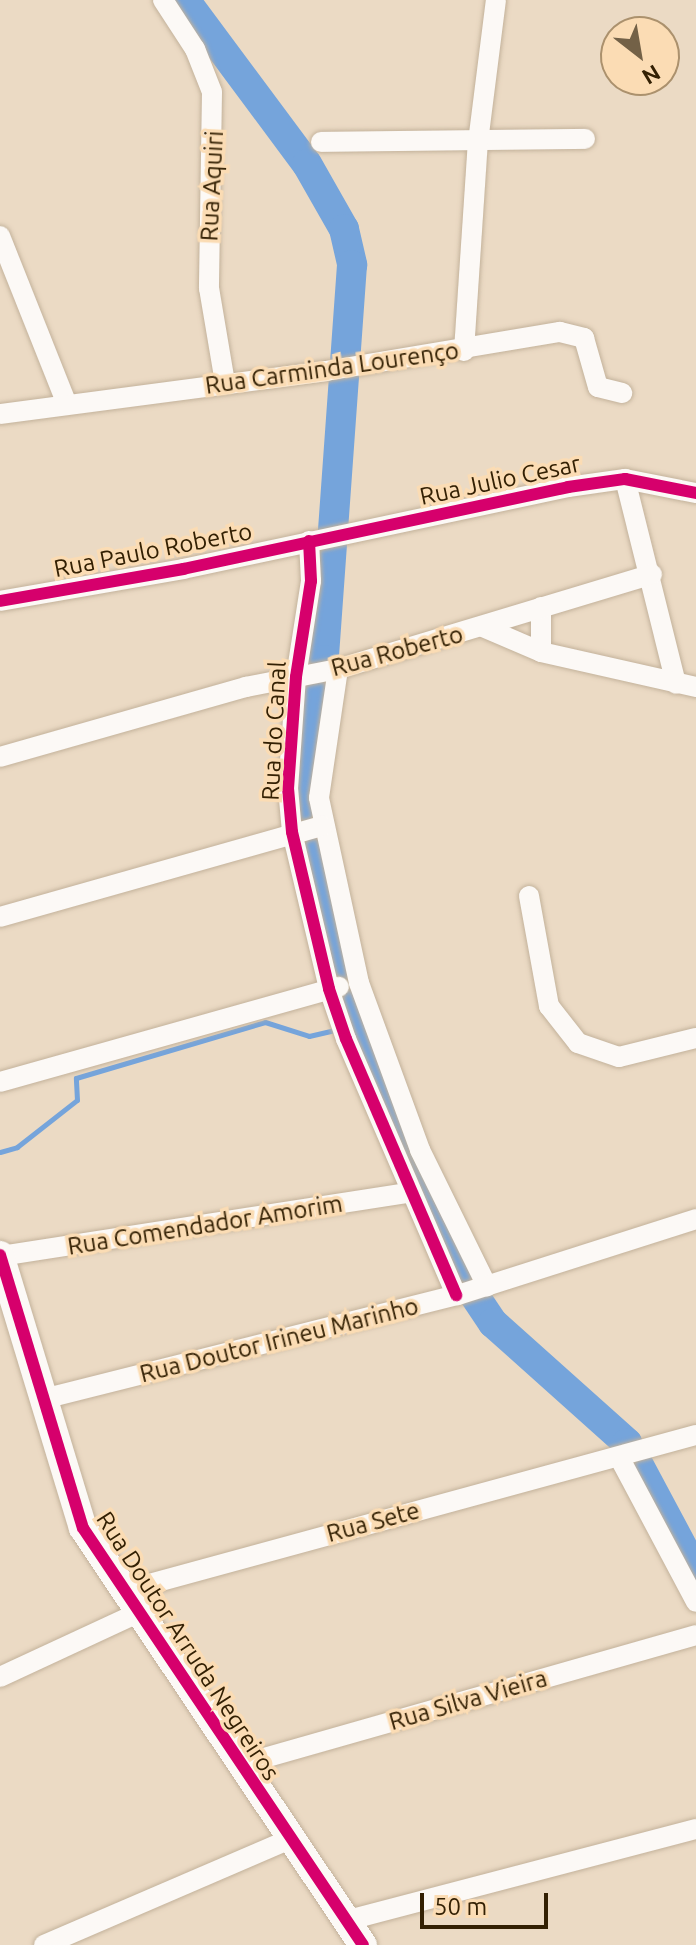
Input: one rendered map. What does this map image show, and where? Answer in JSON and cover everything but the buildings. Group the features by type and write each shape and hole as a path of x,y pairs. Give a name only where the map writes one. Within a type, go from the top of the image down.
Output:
{"street":[{"name":"Rua Aquiri","path":"163,0 195,49 212,92 209,288 225,383"},
{"path":"464,351 478,142 496,0"},
{"path":"321,142 585,139"},
{"path":"0,236 66,402"},
{"name":"Rua Carminda Lourenço","path":"0,414 66,402 326,371 575,333 590,349 598,387 622,393"},
{"path":"483,627 541,652 686,685 625,479"},
{"name":"Rua Julio Cesar","path":"311,541 625,479 696,493"},
{"name":"Rua Paulo Roberto","path":"0,601 311,541"},
{"name":"Rua do Canal","path":"311,541 311,581 298,676 288,788 294,832 329,988 346,1039 409,1193 457,1295"},
{"name":"Rua Roberto","path":"0,757 298,676 334,670 652,574"},
{"path":"541,607 541,652"},
{"path":"334,670 321,765 320,827 358,983 420,1150 485,1287"},
{"path":"0,917 320,827"},
{"path":"529,896 549,1006 578,1043 619,1057 696,1038"},
{"path":"0,1082 329,988 358,983"},
{"name":"Rua Comendador Amorim","path":"0,1256 409,1193"},
{"name":"Rua Doutor Irineu Marinho","path":"43,1399 457,1295 696,1219"},
{"name":"Rua Doutor Arruda Negreiros","path":"0,1256 77,1514 131,1602 288,1840 363,1945"},
{"name":"Rua Sete","path":"0,1677 131,1602 696,1435"},
{"path":"621,1456 696,1602"},
{"name":"Rua Silva Vieira","path":"240,1765 696,1635"},
{"path":"345,1921 696,1829"},
{"path":"44,1945 288,1840"}],"waterway":[{"path":"185,0 307,164 344,229 352,265 324,660 296,793 340,967 456,1268 493,1323 627,1443 696,1572"},
{"path":"0,1152 17,1147 77,1100 76,1078 265,1022 309,1036 339,1029"}],"cycle path":[{"path":"0,601 183,569 568,487 625,479 696,493"},
{"path":"309,541 311,581 296,677 288,788 292,832 329,989 346,1039 456,1295"},
{"path":"0,1255 83,1528 363,1945"}]}
